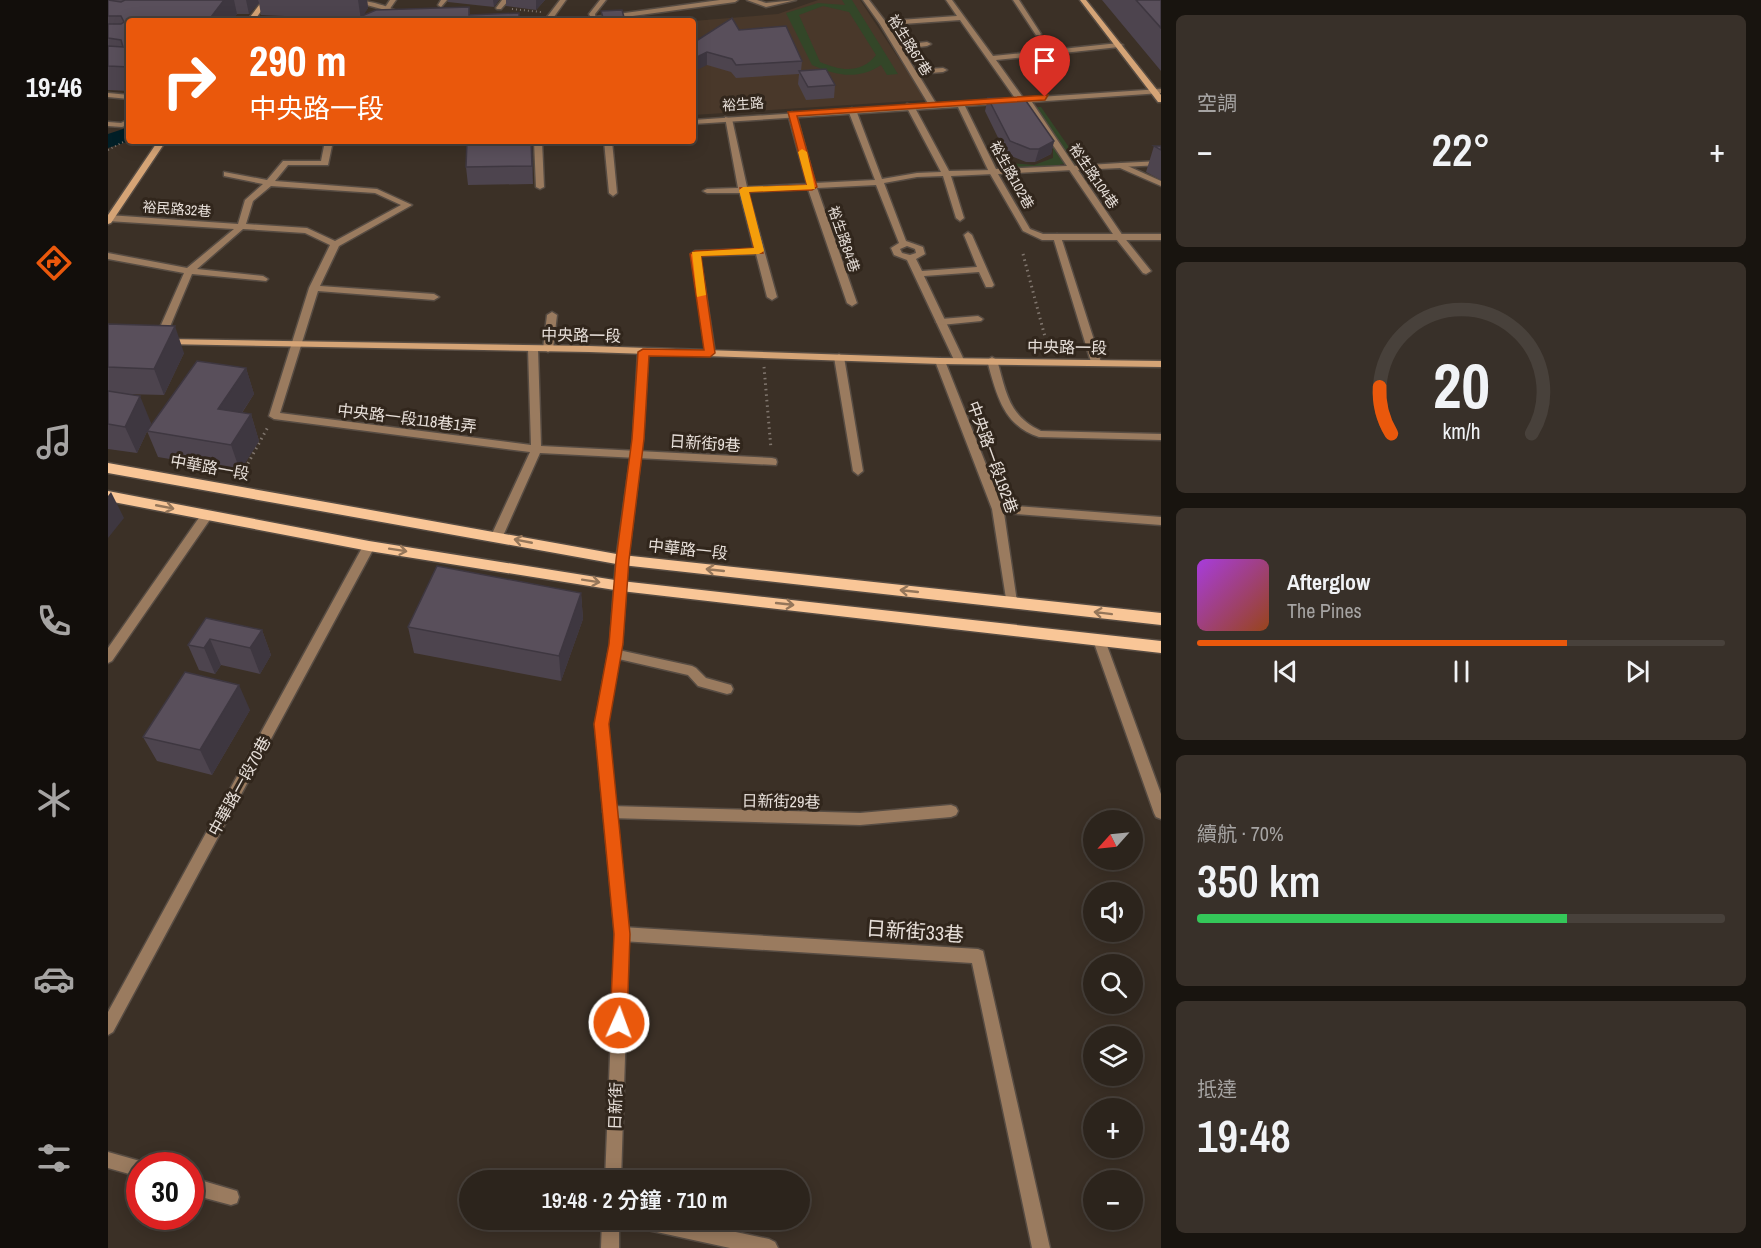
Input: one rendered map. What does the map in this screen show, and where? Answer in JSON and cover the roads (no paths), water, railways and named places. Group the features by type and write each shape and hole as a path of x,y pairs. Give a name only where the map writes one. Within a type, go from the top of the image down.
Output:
{"main road":[{"name":"中華路一段","path":"108,468 622,560 1161,619"},
{"path":"108,496 369,546 621,586 1161,647"}],"street":[{"path":"252,18 266,0"},
{"path":"351,0 387,9 406,18"},
{"path":"387,9 393,0"},
{"path":"500,8 506,0"},
{"path":"549,18 563,0"},
{"path":"594,18 592,14 603,0"},
{"path":"601,18 735,0"},
{"path":"750,0 766,5 793,0"},
{"name":"裕生路67巷","path":"866,0 883,23 933,105"},
{"name":"裕生路104巷","path":"949,0 1146,271"},
{"path":"1016,0 1038,34"},
{"path":"1083,0 1157,91 1161,100"},
{"path":"883,23 961,18"},
{"path":"898,47 927,44"},
{"path":"992,58 1119,45"},
{"path":"913,72 943,70"},
{"name":"裕生路","path":"696,122 1157,91"},
{"path":"108,95 126,97"},
{"name":"裕生路102巷","path":"960,104 993,172 1027,231 1042,237 1161,237"},
{"path":"909,106 946,173 960,218"},
{"path":"852,110 903,243"},
{"name":"裕生路84巷","path":"792,114 812,187 852,303"},
{"path":"728,119 743,190 772,297"},
{"path":"108,124 125,123"},
{"path":"108,130 125,123"},
{"path":"109,219 160,144"},
{"path":"159,342 189,271 241,227 249,200 269,183 286,163 325,163 328,144"},
{"path":"538,144 540,187"},
{"path":"608,144 613,194"},
{"path":"707,191 812,187 878,182 917,175 946,173 1161,163"},
{"path":"1121,165 1161,184"},
{"path":"227,174 269,183 377,191 408,205 335,244 314,288 301,324 297,346"},
{"name":"裕民路32巷","path":"109,219 307,231 335,244"},
{"path":"968,235 989,285"},
{"path":"1057,237 1096,362"},
{"path":"903,243 916,245 922,249 921,254 911,258 902,257 895,250 897,245 903,243"},
{"path":"710,353 695,254 759,251"},
{"path":"108,256 189,271 263,279"},
{"path":"911,258 959,360"},
{"path":"918,274 982,269"},
{"path":"314,288 434,297"},
{"path":"548,349 552,315"},
{"path":"941,322 978,319"},
{"name":"中央路一段","path":"148,342 1161,364"},
{"name":"中央路一段118巷1弄","path":"297,346 274,416 536,449 637,453"},
{"path":"497,536 536,449 533,350"},
{"name":"日新街","path":"613,1170 622,934 601,724 614,654 622,560 637,453 643,352"},
{"path":"839,357 858,471"},
{"path":"992,360 1010,415 1028,430 1039,434 1161,437"},
{"name":"中央路一段192巷","path":"940,361 998,509 1011,602"},
{"name":"日新街9巷","path":"637,453 772,462"},
{"path":"998,509 1161,521"},
{"path":"108,658 207,515"},
{"name":"中華路一段70巷","path":"108,1027 369,546"},
{"path":"1099,640 1161,813"},
{"path":"614,654 692,671 702,682 727,689"},
{"name":"日新街29巷","path":"610,812 860,819 951,811"},
{"name":"日新街33巷","path":"622,934 978,956 1041,1248"},
{"path":"108,1160 126,1165"},
{"path":"204,1189 231,1197"},
{"path":"610,1248 611,1230"},
{"path":"688,1230 769,1248"}],"waterway":[{"path":"108,141 126,135"}]}
